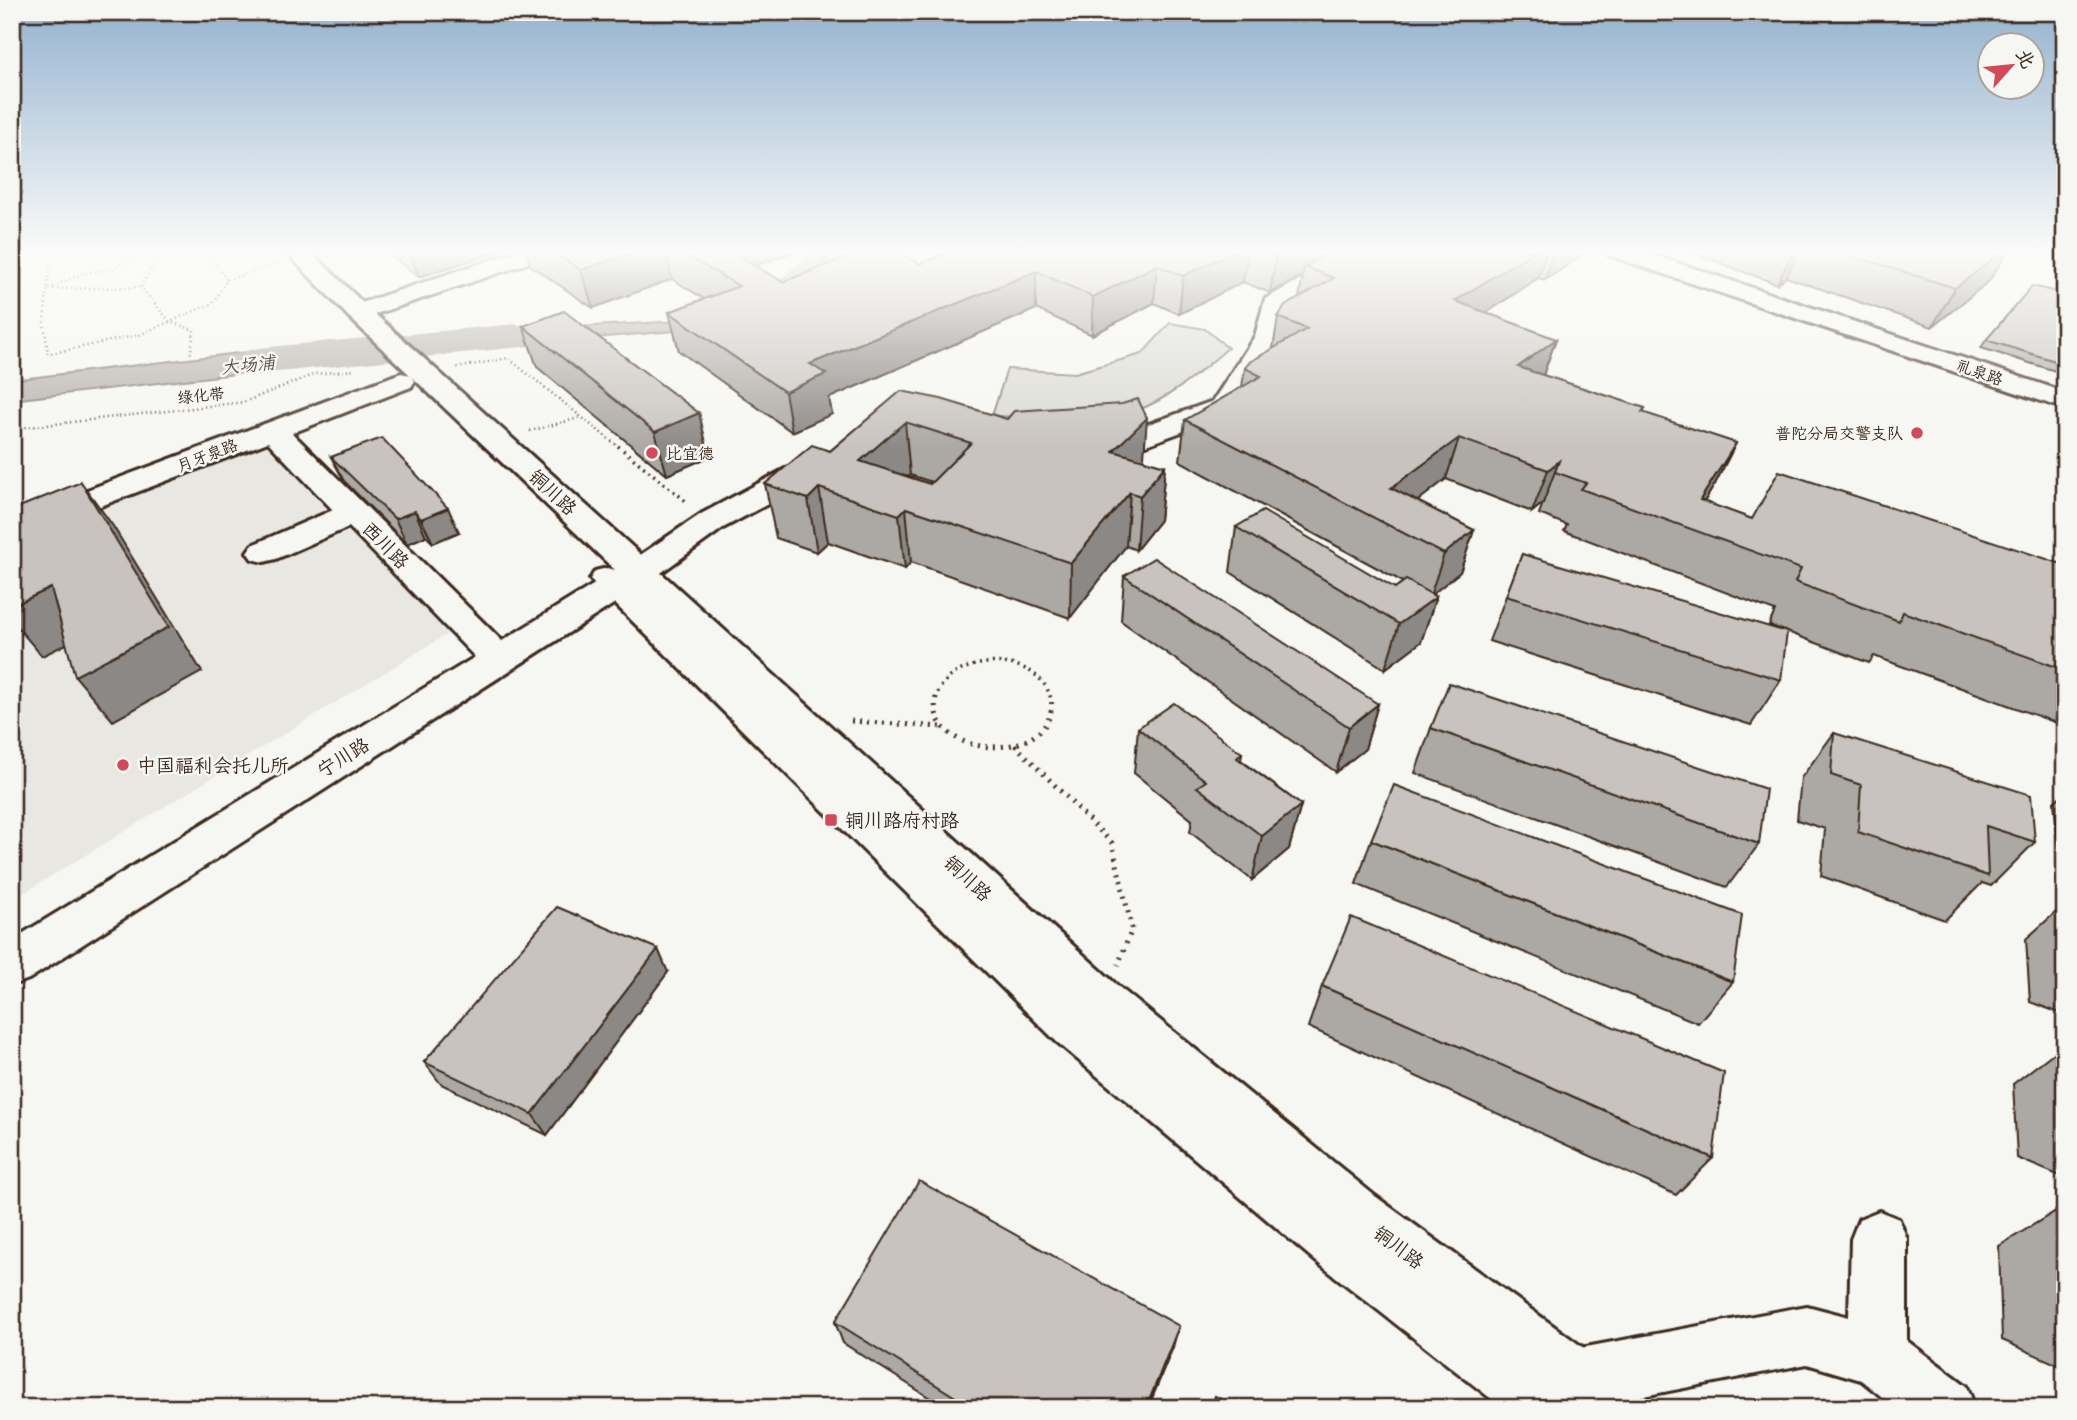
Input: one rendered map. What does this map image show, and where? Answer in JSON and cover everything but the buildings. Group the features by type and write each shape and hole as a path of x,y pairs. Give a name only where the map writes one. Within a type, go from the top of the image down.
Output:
{"main road":[{"name":"铜川路","path":"346,316 627,579 794,717 1102,1002 1580,1398"},
{"name":"铜川路","path":"361,316 393,361 497,440 627,579 1074,1026 1338,1243 1580,1398"},
{"path":"1066,449 1119,445 1223,407 1268,336 1272,316"},
{"name":"礼泉路","path":"1813,316 2065,401"},
{"name":"月牙泉路","path":"12,530 272,430 393,361"},
{"name":"西川路","path":"272,430 499,659"},
{"name":"宁川路","path":"12,965 627,579 712,521 842,452"},
{"path":"264,552 354,513"},
{"path":"1877,1355 1879,1239"},
{"path":"1580,1398 1807,1335 1877,1355 1945,1408"}],"path":[{"path":"45,316 48,354 139,335 181,316"},
{"path":"166,316 170,321 194,330 190,357"},
{"name":"绿化带","path":"12,429 244,402 315,374 393,361 508,358 580,418"},
{"path":"497,440 580,418 712,521"},
{"path":"1007,662 1038,675 1049,686 1054,699 1053,713 1045,726 1032,737 1015,745 995,748 974,746 956,738 942,727 934,714 934,699 940,685 969,666 1007,662"},
{"path":"794,717 942,727"},
{"path":"1015,745 1112,843 1132,929 1102,1002"}],"shaded area":[{"path":"1170,323 1205,329 1228,348 1184,384 1147,407 1102,417 1064,419 992,416 1007,369 1075,373 1142,354"},
{"name":"中国福利会托儿所","path":"269,439 454,630 12,900 12,541"}],"water":[{"path":"724,316 748,316 721,327 490,347 432,344 423,339 487,332 717,319"},
{"path":"331,342 348,361 12,400 12,380"}],"waterway":[{"name":"大场浦","path":"258,361 516,337"}],"place":[{"name":"普陀分局交警支队","path":"1917,433"},
{"name":"比宜德","path":"652,453"},
{"name":"中国福利会托儿所","path":"123,765"},
{"name":"铜川路府村路","path":"831,820"}]}
